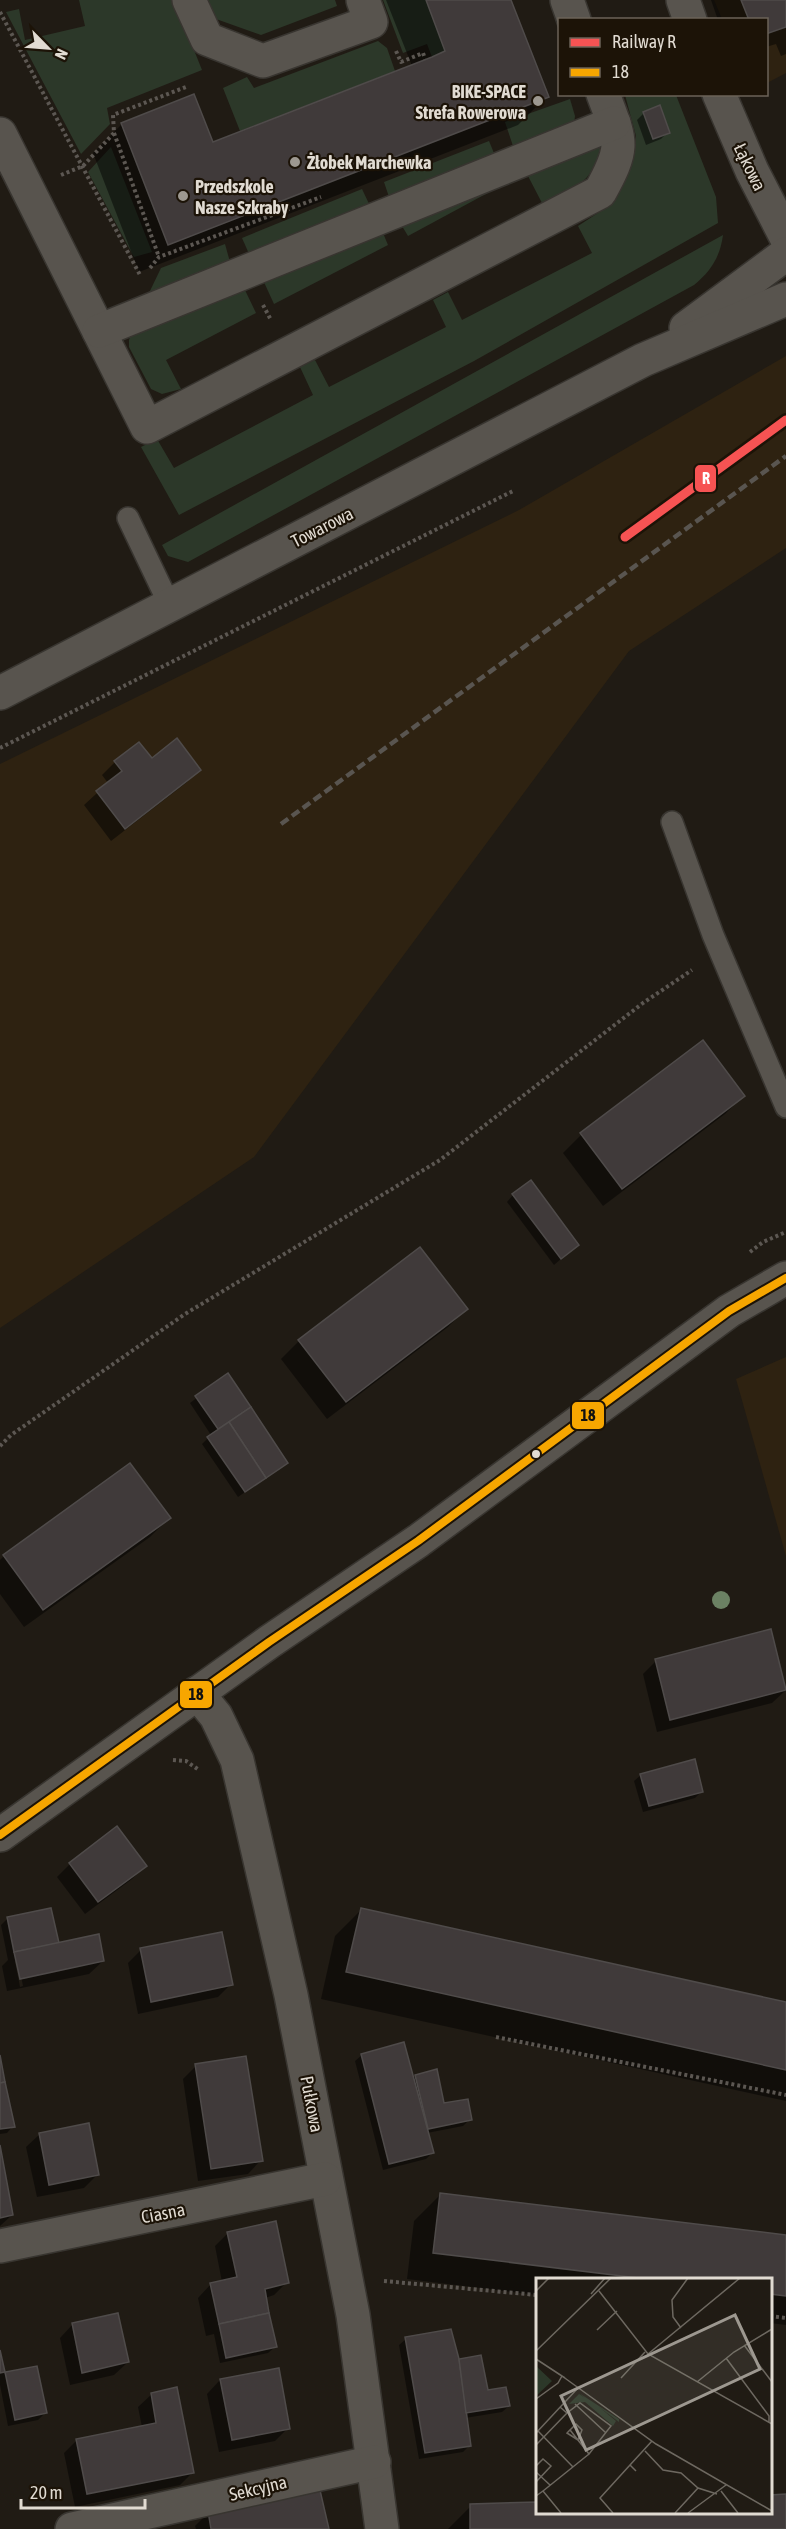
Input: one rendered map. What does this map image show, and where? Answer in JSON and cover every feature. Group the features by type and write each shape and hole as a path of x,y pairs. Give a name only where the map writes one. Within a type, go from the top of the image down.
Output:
{"street":[{"path":"189,0 207,39 263,61 371,22 363,0"},
{"path":"567,0 573,18"},
{"path":"683,0 689,18"},
{"name":"Łąkowa","path":"720,96 752,171 786,237"},
{"path":"0,134 147,428 600,192 614,167 620,141 608,109 99,331"},
{"name":"Towarowa","path":"643,360 786,254"},
{"name":"Towarowa","path":"0,693 643,360 786,299"},
{"path":"0,1835 197,1693 418,1541 729,1311 786,1278"},
{"name":"Pułkowa","path":"197,1693 216,1716 237,1760 291,1995 353,2315 382,2529"},
{"name":"Ciasna","path":"0,2246 325,2179"},
{"name":"Sekcyjna","path":"72,2529 374,2462"}],"lane":[{"path":"128,518 170,606"},
{"path":"672,822 720,951 786,1107"}],"path":[{"path":"0,12 141,279"},
{"path":"159,257 114,133 113,115 186,87"},
{"path":"28,190 83,166 114,133"},
{"path":"0,748 513,491"},
{"path":"0,1446 11,1435 185,1314 440,1160 643,1003 720,951"},
{"path":"496,2037 786,2096"},
{"path":"380,2281 536,2295"},
{"path":"771,2316 786,2318"}],"shaded area":[{"path":"714,0 786,0 786,73 768,82 768,18 722,18"},
{"path":"786,356 786,548 629,651 254,1157 0,1328 0,764 519,510"},
{"path":"786,1357 786,1556 736,1379"}],"green space":[{"path":"79,0 174,0 202,70 107,108 110,124 81,154 6,12 19,9 25,40 85,26"},
{"path":"208,0 335,0 337,6 261,35 216,19"},
{"path":"383,0 426,0 445,51 432,57 427,44 403,53"},
{"path":"378,41 387,48 395,71 240,131 223,88 247,77 254,88"},
{"path":"625,96 676,96 716,197 718,223 474,361 179,515 141,447 157,439 174,468 313,395 300,367 315,360 329,387 446,327 433,300 448,292 462,320 592,253 578,226 607,207 623,186 632,162 636,136"},
{"path":"570,99 575,116 574,124 515,152 505,122"},
{"path":"489,141 496,158 390,200 384,182"},
{"path":"602,146 592,169 581,183 542,203 528,176"},
{"path":"111,147 152,252 134,257 88,172"},
{"path":"508,182 408,236 402,226"},
{"path":"362,189 371,208 250,256 242,238"},
{"path":"383,233 388,245 274,304 263,280"},
{"path":"723,235 714,263 694,285 188,562 168,556 162,545"},
{"path":"225,244 230,262 149,293 161,268"},
{"path":"244,288 256,313 166,360 181,389 162,394 151,389 129,347 132,332"}],"building":[{"path":"426,0 511,0 549,97 168,245 121,123 194,94 213,142 432,57 445,51"},
{"path":"741,0 786,0 786,27 768,33 768,18 748,18"},
{"path":"660,105 670,133 653,139 643,112"},
{"path":"177,738 201,770 125,829 96,791 122,771 114,761 139,742 152,758"},
{"path":"703,1040 745,1096 622,1189 580,1133"},
{"path":"531,1180 579,1245 561,1259 512,1194"},
{"path":"420,1247 468,1309 346,1402 298,1340"},
{"path":"228,1373 251,1407 218,1429 195,1396"},
{"path":"251,1407 288,1463 266,1478 229,1422"},
{"path":"229,1422 266,1478 245,1492 207,1437"},
{"path":"130,1463 171,1518 43,1610 3,1555"},
{"path":"771,1629 786,1690 670,1720 655,1659"},
{"path":"695,1759 703,1792 649,1806 640,1774"},
{"path":"117,1826 147,1866 98,1902 69,1863"},
{"path":"51,1908 59,1943 14,1952 7,1917"},
{"path":"361,1908 786,2002 786,2070 346,1972"},
{"path":"222,1932 233,1985 151,2002 140,1948"},
{"path":"99,1934 104,1961 20,1979 14,1952"},
{"path":"404,2042 434,2153 389,2164 361,2054"},
{"path":"0,2055 5,2082 0,2083"},
{"path":"246,2056 263,2161 211,2169 195,2064"},
{"path":"437,2069 444,2103 468,2099 472,2120 428,2129 415,2075"},
{"path":"5,2082 15,2127 0,2129 0,2083"},
{"path":"89,2123 99,2175 49,2185 39,2133"},
{"path":"0,2145 13,2215 0,2218"},
{"path":"440,2193 786,2235 786,2296 771,2294 771,2278 639,2278 433,2253"},
{"path":"276,2221 289,2283 265,2289 269,2313 219,2324 210,2283 237,2277 227,2232"},
{"path":"118,2313 129,2362 82,2373 72,2323"},
{"path":"269,2313 277,2347 226,2358 219,2324"},
{"path":"451,2329 459,2359 471,2446 425,2453 405,2337"},
{"path":"0,2350 5,2372 0,2373"},
{"path":"481,2355 488,2390 506,2387 510,2406 466,2413 459,2359"},
{"path":"37,2366 47,2413 15,2420 5,2372"},
{"path":"279,2368 290,2429 232,2440 220,2379"},
{"path":"177,2387 194,2473 87,2494 76,2439 156,2423 151,2393"},
{"path":"319,2486 329,2529 211,2529 208,2511"},
{"path":"786,2494 786,2529 470,2529 470,2504 536,2502 536,2514 771,2514 771,2495"}],"railway":[{"path":"671,503 786,426"},
{"path":"281,824 786,456"}],"rail line":[{"name":"R","path":"625,537 786,420"}],"transit line":[{"name":"18","path":"0,1835 269,1642 418,1541 729,1311 786,1278"}],"place":[{"name":"BIKE-SPACE Strefa Rowerowa","path":"538,101"},
{"name":"Żłobek Marchewka","path":"295,162"},
{"name":"Przedszkole Nasze Szkraby","path":"183,196"}]}
